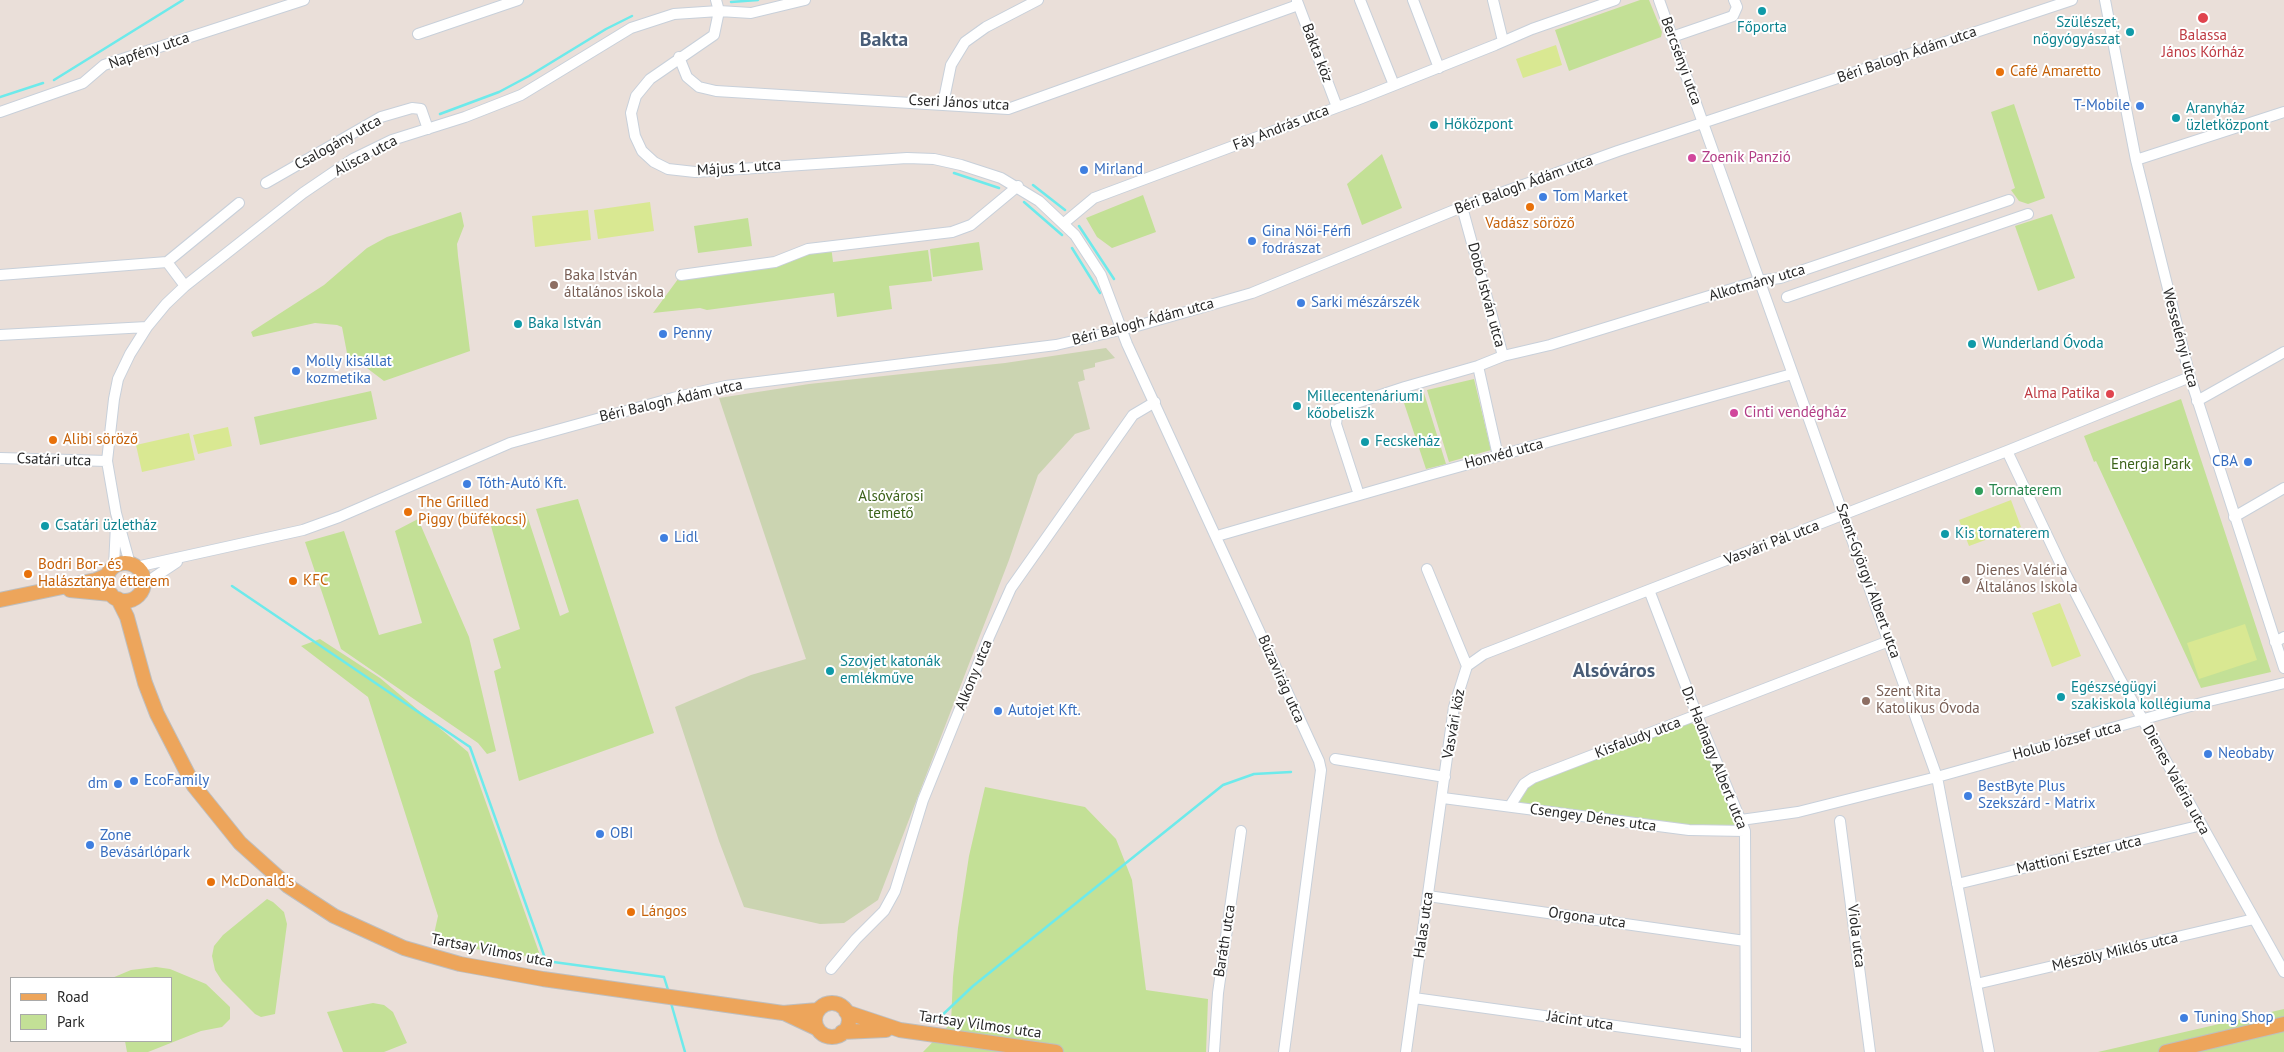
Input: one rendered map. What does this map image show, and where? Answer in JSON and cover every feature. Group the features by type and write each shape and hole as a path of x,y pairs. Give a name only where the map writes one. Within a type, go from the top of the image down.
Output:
{"main road":[{"path":"0,600 96,580 122,564 133,566 142,574 142,589 136,615 136,646"},
{"path":"111,571 107,587 127,617 136,646"},
{"path":"57,589 130,600 142,589"},
{"name":"Tartsay Vilmos utca","path":"136,646 145,683 157,714 184,770 205,802 240,844 275,875 334,916 404,948 460,964 543,979 783,1013"},
{"path":"783,1013 818,1010 826,1004 832,1003 841,1006 846,1012 848,1024 842,1032"},
{"path":"818,1010 815,1018 818,1029"},
{"path":"846,1012 900,1030"},
{"path":"783,1013 818,1029 824,1034 832,1036 842,1032 900,1030"},
{"path":"2166,1052 2284,1024"},
{"name":"Tartsay Vilmos utca","path":"900,1030 1056,1052"}],"street":[{"name":"Napfény utca","path":"0,112 84,83 104,66 304,0"},
{"path":"418,34 518,0"},
{"path":"716,0 719,11"},
{"name":"Alisca utca","path":"133,566 116,513 107,462 111,418 118,379 130,354 147,327 166,304 185,286 304,193 353,159 392,140 521,95 638,25 674,14 719,11 752,13 805,0"},
{"path":"942,104 951,65 965,42 986,27 1038,0"},
{"path":"1360,0 1394,85"},
{"path":"1413,0 1439,68"},
{"path":"1493,0 1503,42"},
{"name":"Fáy András utca","path":"1064,223 1094,198 1439,68 1540,26 1615,0"},
{"name":"Bercsényi utca","path":"1659,0 1703,122"},
{"name":"Béri Balogh Ádám utca","path":"133,566 303,530 339,517 522,439 682,396 726,386 1056,345 1123,330 1252,293 1462,207 1703,122 2072,0"},
{"name":"Wesselényi utca","path":"2105,0 2136,160 2190,377 2234,517 2280,639 2284,668"},
{"name":"Cseri János utca","path":"679,57 687,77 699,88 716,91 1008,109 1298,3"},
{"name":"Bakta köz","path":"1298,3 1337,107"},
{"path":"1672,37 1733,16 1736,4"},
{"name":"Május 1. utca","path":"719,11 714,35 679,57 650,79 636,96 630,113 635,136 642,151 654,162 668,169 696,172 803,163 906,158 934,159 979,169 1018,186 1039,201 1075,235 1101,275 1123,330"},
{"name":"Csalogány utca","path":"266,183 381,117 412,108 421,109 428,129"},
{"path":"2136,160 2284,112"},
{"name":"Szent-Györgyi Albert utca","path":"1703,122 1758,281 1937,777 1990,1052"},
{"path":"681,275 775,262 808,249 952,232 971,225 1018,186"},
{"name":"Alkotmány utca","path":"1503,356 1550,345 1758,281 1780,278 2009,200"},
{"path":"0,275 167,262 239,203"},
{"name":"Dobó István utca","path":"1462,207 1503,356 1478,366 1498,456"},
{"name":"Alkotmány utca","path":"1787,297 2028,214"},
{"path":"167,262 185,286"},
{"path":"0,335 147,327"},
{"name":"Búzavirág utca","path":"1123,330 1127,344 1217,536 1321,770 1284,1052"},
{"path":"2197,401 2284,352"},
{"path":"1359,495 1336,424 1338,409 1478,366"},
{"name":"Honvéd utca","path":"1217,536 1792,374"},
{"name":"Vasvári Pál utca","path":"1467,666 1484,654 1844,515 2190,377"},
{"name":"Alkony utca","path":"831,969 856,939 884,911 895,892 923,800 989,637 1011,588 1133,415 1155,402"},
{"name":"Dienes Valéria utca","path":"2007,451 2063,569 2143,721 2284,972"},
{"name":"Csatári utca","path":"0,458 107,462"},
{"path":"2234,517 2284,488"},
{"name":"Alisca utca","path":"111,571 116,513"},
{"name":"Béri Balogh Ádám utca","path":"142,589 174,564 193,554"},
{"path":"1427,569 1467,666"},
{"name":"Dr. Hadnagy Albert utca","path":"1649,590 1697,715 1745,831 1746,1048"},
{"name":"Kisfaludy utca","path":"1510,806 1524,784 1533,778 1889,641"},
{"name":"Vasvári köz","path":"1442,798 1454,708 1467,666"},
{"name":"Holub József utca","path":"1937,777 2143,721 2205,702 2284,683"},
{"path":"1335,759 1445,777"},
{"path":"1741,820 1798,812 1937,777"},
{"name":"Csengey Dénes utca","path":"1442,798 1689,830 1745,831"},
{"name":"Halas utca","path":"1406,1052 1442,798"},
{"name":"Viola utca","path":"1840,820 1870,1052"},
{"name":"Mattioni Eszter utca","path":"1957,884 2202,825"},
{"name":"Baráth utca","path":"1214,1052 1218,993 1241,831"},
{"name":"Orgona utca","path":"1428,896 1745,941"},
{"name":"Mészöly Miklós utca","path":"1976,984 2254,919"},
{"name":"Jácint utca","path":"1414,998 1746,1048"}],"green space":[{"path":"1640,0 1649,0 1662,32 1661,37 1569,71 1555,30"},
{"path":"1556,45 1562,65 1523,78 1516,59"},
{"path":"2014,104 2045,198 2028,204 2019,201 2011,190 2015,188 1991,112"},
{"path":"1382,154 1402,208 1362,225 1347,184"},
{"path":"1143,195 1156,232 1112,248 1097,237 1086,218"},
{"path":"650,202 654,231 598,239 594,210"},
{"path":"588,210 591,240 535,247 532,216"},
{"path":"461,212 464,226 457,244 470,351 384,381 347,353 342,327 337,325 315,323 253,337 251,332 324,285 367,248 387,237"},
{"path":"2052,214 2075,278 2038,291 2015,226"},
{"path":"748,218 752,246 698,253 694,226"},
{"path":"979,242 983,270 933,277 930,249"},
{"path":"831,246 833,262 928,250 932,281 889,286 892,309 837,317 834,293 707,310 700,308 653,313 681,275 775,262"},
{"name":"Alsóvárosi temető","path":"1106,348 1115,358 1095,363 1095,367 1083,370 1085,380 1078,382 1090,429 1075,434 1038,475 1009,560 878,900 844,923 820,924 744,907 719,841 675,707 751,675 806,659 719,398 809,384 1005,363"},
{"path":"1474,379 1491,450 1449,462 1427,390"},
{"path":"371,391 377,419 260,445 254,417"},
{"path":"1424,393 1446,464 1426,469 1403,400"},
{"name":"Energia Park","path":"2181,399 2271,672 2201,688 2096,461 2094,462 2084,436"},
{"path":"228,427 232,446 198,454 193,435"},
{"path":"189,433 195,460 142,472 136,445"},
{"path":"578,499 654,733 519,781 494,671 501,668 493,639 520,629 491,526 526,512 560,616 569,612 536,509"},
{"path":"2011,500 2021,527 1969,546 1959,520"},
{"path":"418,519 469,637 496,751 487,754 478,743 341,649 305,542 344,531 379,635 422,623 395,531"},
{"path":"2060,603 2081,656 2052,667 2032,613"},
{"path":"2245,624 2257,660 2199,679 2187,643"},
{"path":"320,639 380,678 468,752 541,958 432,943 438,916 368,697 301,646"},
{"path":"1690,722 1697,727 1736,824 1680,826 1515,804 1529,785"},
{"path":"985,787 1085,807 1116,839 1132,880 1146,990 1208,999 1206,1052 923,1052 951,1023 958,928 969,856"},
{"path":"267,899 284,912 287,924 275,1014 261,1017 255,1014 222,981 215,970 212,956 214,946 223,935"},
{"path":"156,967 170,969 206,984 230,1007 230,1019 222,1027 201,1031 148,1052 127,1052 125,1042 172,1042 172,977 114,977 131,970"},
{"path":"373,1003 384,1005 393,1012 407,1043 384,1052 343,1052 327,1012"},
{"path":"2284,1009 2284,1052 2098,1052"}],"waterway":[{"path":"54,80 183,0"},
{"path":"731,2 758,0"},
{"path":"440,114 499,92 606,29 632,16"},
{"path":"0,97 43,83"},
{"path":"954,173 999,188"},
{"path":"1033,185 1065,210"},
{"path":"1024,202 1062,235"},
{"path":"1079,226 1114,279"},
{"path":"1072,248 1100,293"},
{"path":"232,586 470,747 546,961 664,977 669,993"},
{"path":"936,1021 973,986 1223,785 1254,774 1291,772"},
{"path":"671,1003 685,1052"}],"place":[{"name":"Főporta","path":"1762,11"},
{"name":"Balassa János Kórház","path":"2203,18"},
{"name":"Szülészet, nőgyógyászat","path":"2130,32"},
{"name":"Café Amaretto","path":"2000,72"},
{"name":"T-Mobile","path":"2140,106"},
{"name":"Aranyház üzletközpont","path":"2176,118"},
{"name":"Hőközpont","path":"1434,125"},
{"name":"Zoenik Panzió","path":"1692,158"},
{"name":"Mirland","path":"1084,170"},
{"name":"Tom Market","path":"1543,197"},
{"name":"Vadász söröző","path":"1530,207"},
{"name":"Gina Női-Férfi fodrászat","path":"1252,241"},
{"name":"Baka István általános iskola","path":"554,285"},
{"name":"Sarki mészárszék","path":"1301,303"},
{"name":"Baka István","path":"518,324"},
{"name":"Penny","path":"663,334"},
{"name":"Wunderland Óvoda","path":"1972,344"},
{"name":"Molly kisállat kozmetika","path":"296,371"},
{"name":"Alma Patika","path":"2110,394"},
{"name":"Millecentenáriumi kőobeliszk","path":"1297,406"},
{"name":"Cinti vendégház","path":"1734,413"},
{"name":"Alibi söröző","path":"53,440"},
{"name":"Fecskeház","path":"1365,442"},
{"name":"CBA","path":"2248,462"},
{"name":"Tóth-Autó Kft.","path":"467,484"},
{"name":"Tornaterem","path":"1979,491"},
{"name":"The Grilled Piggy (büfékocsi)","path":"408,512"},
{"name":"Csatári üzletház","path":"45,526"},
{"name":"Kis tornaterem","path":"1945,534"},
{"name":"Lidl","path":"664,538"},
{"name":"Bodri Bor- és Halásztanya étterem","path":"28,574"},
{"name":"Dienes Valéria Általános Iskola","path":"1966,580"},
{"name":"KFC","path":"293,581"},
{"name":"Szovjet katonák emlékműve","path":"830,671"},
{"name":"Egészségügyi szakiskola kollégiuma","path":"2061,697"},
{"name":"Szent Rita Katolikus Óvoda","path":"1866,701"},
{"name":"Autojet Kft.","path":"998,711"},
{"name":"Neobaby","path":"2208,754"},
{"name":"EcoFamily","path":"134,781"},
{"name":"dm","path":"118,784"},
{"name":"BestByte Plus Szekszárd - Matrix","path":"1968,796"},
{"name":"OBI","path":"600,834"},
{"name":"Zone Bevásárlópark","path":"90,845"},
{"name":"McDonald's","path":"211,882"},
{"name":"Lángos","path":"631,912"},
{"name":"Tuning Shop","path":"2184,1018"}],"district":[{"name":"Bakta","path":"884,40"},
{"name":"Alsóváros","path":"1614,671"}]}
